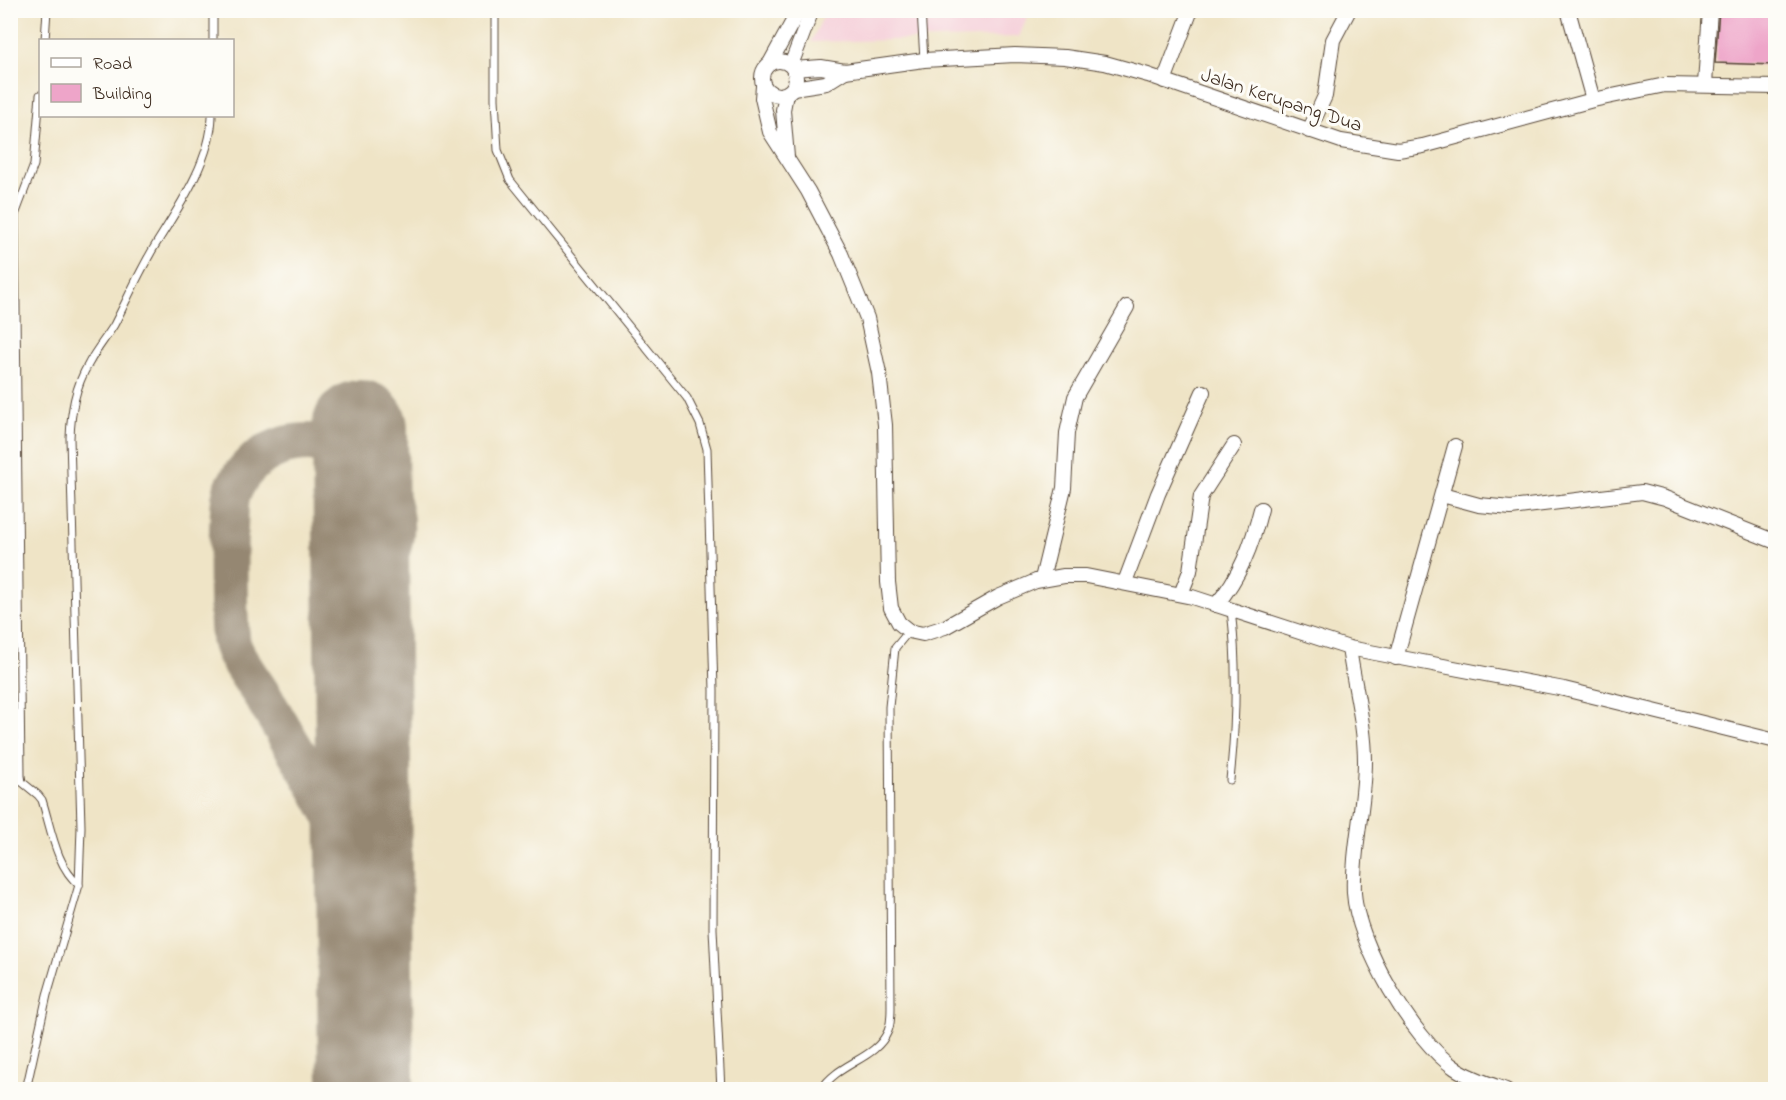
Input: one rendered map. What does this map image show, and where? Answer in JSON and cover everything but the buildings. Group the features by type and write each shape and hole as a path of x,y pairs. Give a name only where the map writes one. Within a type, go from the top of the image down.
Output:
{"street":[{"path":"799,10 770,63 763,71 762,98 770,132 807,191 841,254 867,318 879,373 885,425 890,599 899,623 909,631 923,634 945,627 998,597 1042,579 1086,576 1181,594 1349,648 1564,688 1775,740"},
{"path":"792,67 812,10"},
{"path":"1164,81 1191,10"},
{"path":"1309,131 1325,96 1333,40 1348,10"},
{"path":"1568,10 1593,100"},
{"path":"1705,84 1710,10"},
{"name":"Jalan Kerupang Dua","path":"792,67 821,67 845,71 924,60 1015,55 1065,57 1105,63 1341,141 1398,150 1424,146 1593,100 1665,86 1705,84 1776,87"},
{"path":"770,63 782,61 792,67 796,78 789,91 783,118 788,163"},
{"name":"Jalan Kerupang Dua","path":"789,91 826,83 845,71"},
{"path":"763,86 772,94 789,91"},
{"path":"1042,579 1064,488 1067,433 1075,397 1127,307"},
{"path":"1125,582 1158,494 1203,392"},
{"path":"1181,594 1190,571 1201,495 1234,445"},
{"path":"1396,658 1455,446"},
{"path":"1442,495 1479,506 1511,508 1642,492 1665,498 1776,542"},
{"path":"1216,605 1232,587 1242,569 1261,510"},
{"path":"1349,648 1365,760 1354,894 1370,951 1393,994 1441,1055 1454,1068 1506,1089"}],"lane":[{"path":"45,39 47,10"},
{"path":"213,10 213,39"},
{"path":"495,10 495,99 498,150 510,180 687,398 700,424 707,448 714,690 713,929 721,1089"},
{"path":"921,10 924,60"},
{"path":"39,107 34,165 15,215 21,776 22,782 42,800 62,864 70,878 79,885"},
{"path":"26,1089 47,995 79,885 81,816 70,438 72,408 88,364 112,327 146,260 180,206 202,158 212,128 212,117"},
{"path":"1230,780 1235,729 1237,658 1231,610"},
{"path":"821,1089 830,1075 878,1046 889,1030 891,1007 889,707 895,648 909,631"}],"shaded area":[{"path":"826,11 1030,11 1019,37 811,42"}],"taxiway":[{"path":"363,631 362,611 366,595 390,553 394,541 393,511 383,484 365,464 344,450 319,443 293,444 269,452 248,468 232,492 228,540 231,641 241,663 320,792 344,839 364,889"}],"runway":[{"path":"360,428 366,1090"}]}
